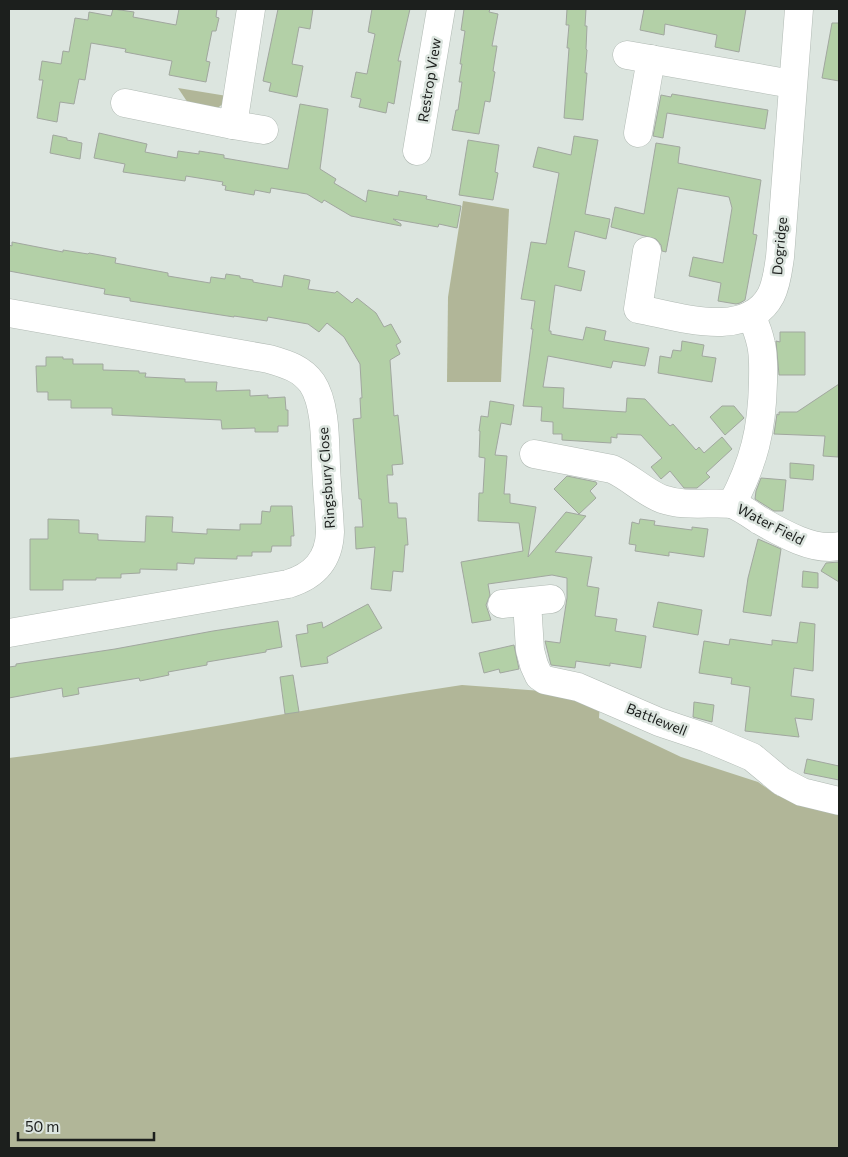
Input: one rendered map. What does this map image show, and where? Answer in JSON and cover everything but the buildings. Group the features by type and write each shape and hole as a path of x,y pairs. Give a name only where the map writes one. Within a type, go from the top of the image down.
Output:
{"street":[{"path":"233,125 252,9"},
{"name":"Restrop View","path":"417,151 441,9"},
{"name":"Dogridge","path":"752,315 762,308 769,297 778,273 799,9"},
{"path":"638,133 639,57 792,84"},
{"path":"125,103 264,130"},
{"path":"545,461 612,469 662,498 681,503 711,502 732,504 750,465 762,416 762,346 752,315 729,322 714,322 638,309 647,251"},
{"name":"Ringsbury Close","path":"9,313 269,359 288,364 297,369 316,390 321,409 330,532 329,548 322,562 313,572 288,584 9,633"},
{"name":"Water Field","path":"732,504 807,543 827,547 839,546"},
{"name":"Battlewell","path":"527,602 530,650 536,670 544,680 578,687 659,722 707,738 752,757 781,781 802,792 839,801"}],"green space":[{"path":"178,88 227,96 224,103 215,110 188,103"},
{"path":"463,201 509,209 501,382 447,382 448,297"},
{"path":"462,685 569,693 600,703 599,718 681,757 758,782 778,796 787,796 839,808 839,1148 9,1148 9,758 122,742"}]}
